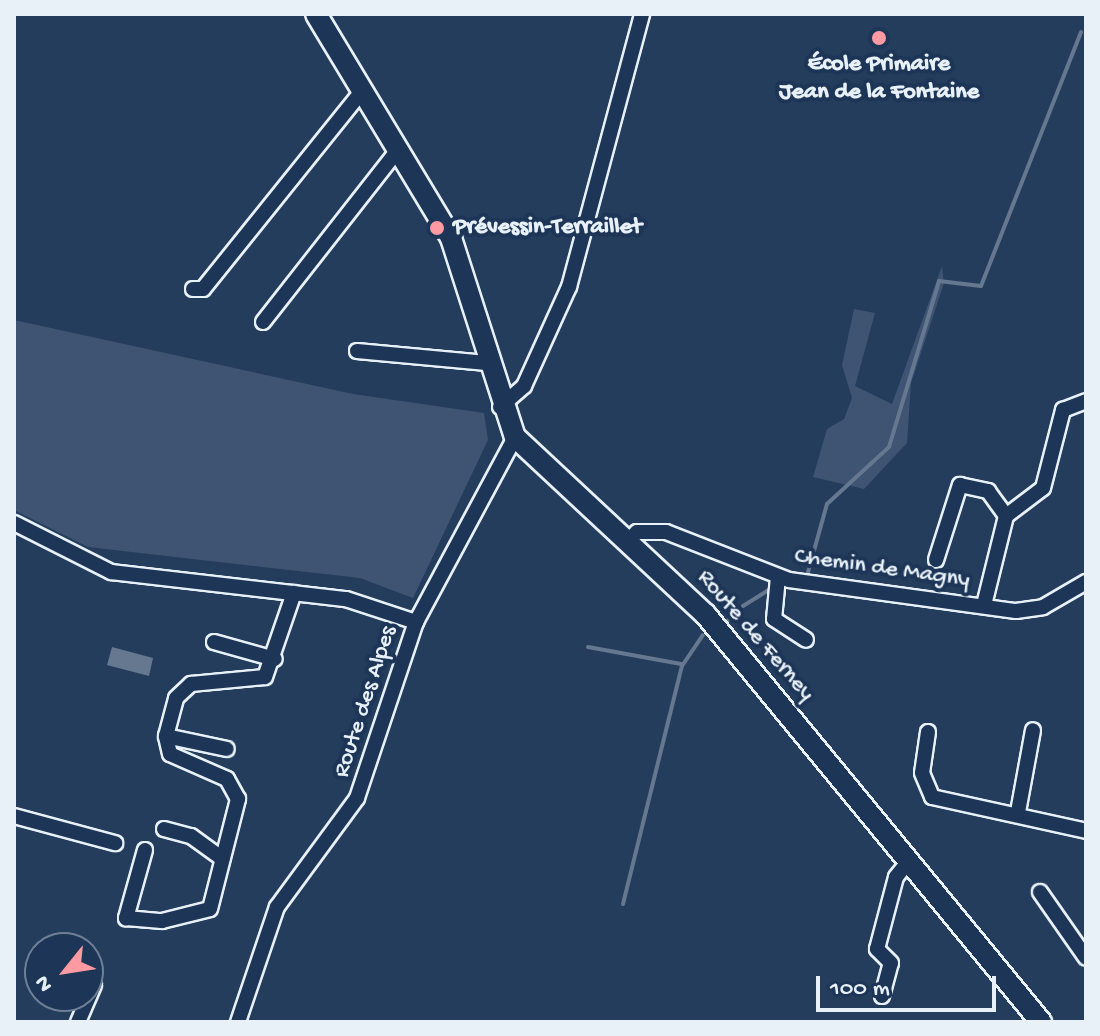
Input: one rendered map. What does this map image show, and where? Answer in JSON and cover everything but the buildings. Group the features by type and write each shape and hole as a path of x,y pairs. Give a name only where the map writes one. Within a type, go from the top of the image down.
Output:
{"main road":[{"name":"Route de Ferney","path":"317,17 359,95 436,207 463,277 500,407 515,437 545,473 630,539 705,614 1041,1022"}],"street":[{"path":"500,407 524,386 569,287 642,14"},
{"path":"193,289 209,282 359,95"},
{"path":"279,284 394,147"},
{"path":"263,322 394,147"},
{"path":"357,351 486,363"},
{"path":"984,605 1006,516 1043,488 1063,410 1086,401"},
{"name":"Route des Alpes","path":"238,1022 277,907 357,798 416,622 515,437"},
{"path":"936,560 960,485 988,491 1006,516"},
{"path":"14,523 111,572 346,599 416,622"},
{"name":"Chemin de Magny","path":"630,539 637,532 682,536 778,577 1030,610 1086,582"},
{"path":"778,577 774,619 806,640"},
{"path":"145,850 126,918 205,914 223,859 234,787 217,773 176,759 166,736 180,689 265,677 275,659 294,593"},
{"path":"214,642 275,659"},
{"path":"1018,812 1033,730"},
{"path":"928,732 922,773 932,797 1018,812 1086,831"},
{"path":"166,736 227,749"},
{"path":"14,816 115,843"},
{"path":"164,829 191,836 223,859"},
{"path":"882,996 891,963 877,949 896,877 909,861"},
{"path":"1040,892 1086,958"}],"shaded area":[{"path":"942,266 944,283 911,383 907,443 864,489 813,477 827,429 844,419 852,398 842,365 854,309 875,313 855,386 892,404"},
{"path":"14,320 353,394 484,413 488,440 413,598 360,578 88,547 14,510"},
{"path":"112,647 153,658 149,676 107,665"}],"waterway":[{"path":"807,576 827,504 889,447 939,281 981,286 1081,32"},
{"path":"743,606 770,589"},
{"path":"727,621 732,617"},
{"path":"623,904 682,666 703,635"},
{"path":"588,647 682,664"}],"place":[{"name":"École Primaire Jean de la Fontaine","path":"879,38"},
{"name":"Prévessin-Terraillet","path":"437,228"}]}
